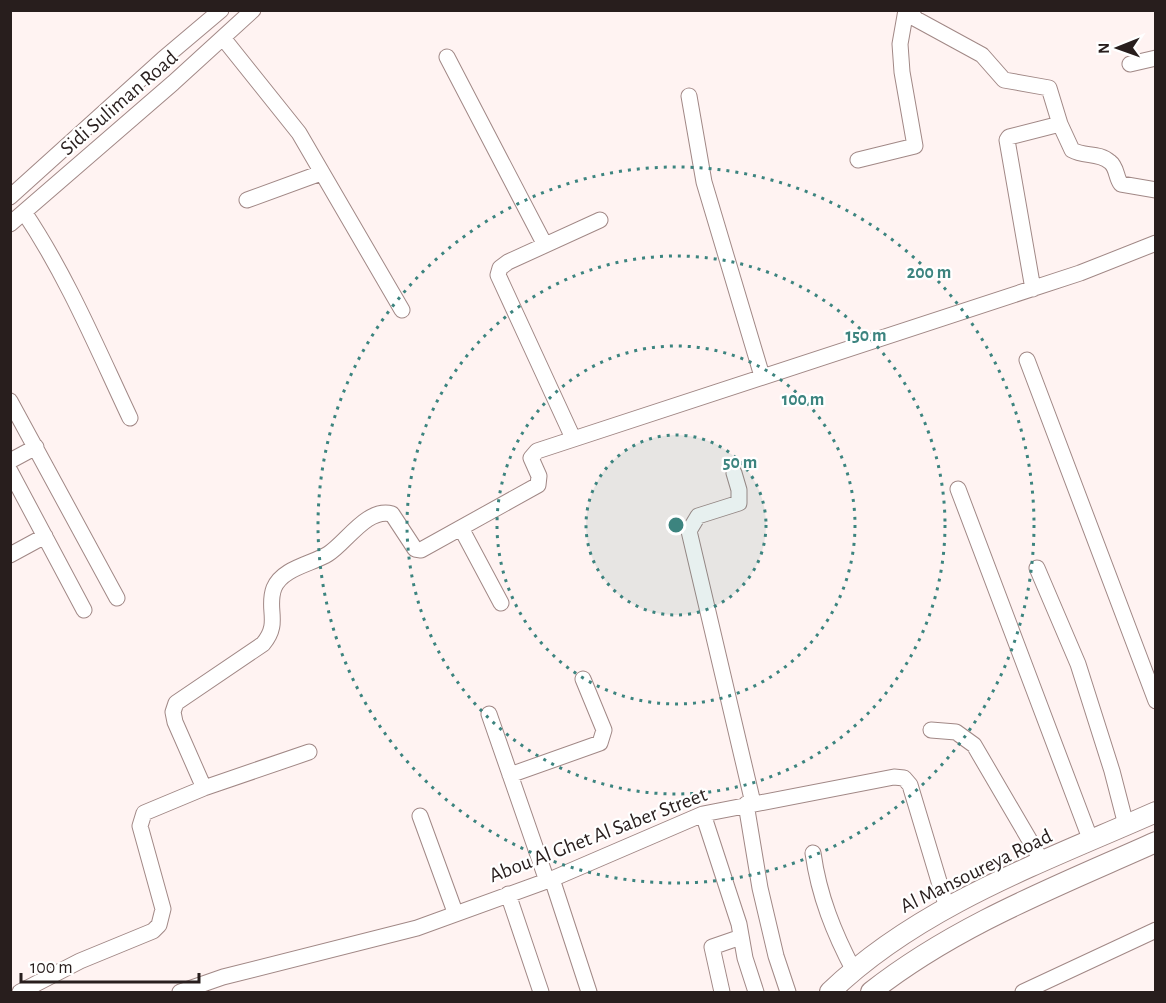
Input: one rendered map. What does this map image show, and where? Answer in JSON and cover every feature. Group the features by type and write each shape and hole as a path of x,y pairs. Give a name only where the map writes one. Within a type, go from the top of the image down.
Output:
{"main road":[{"name":"Al Mansoureya Road","path":"830,993 854,971 906,931 947,908 1155,812"},
{"path":"871,993 938,946 1007,909 1155,842"},
{"path":"996,885 1007,909"}],"street":[{"name":"Sidi Suliman Road","path":"10,197 221,10"},
{"name":"Sidi Suliman Road","path":"10,224 253,10"},
{"path":"858,160 915,146 900,53 900,30 907,10 916,19 982,55 1004,80 1049,88 1060,124 1074,152 1097,155 1108,160 1113,164 1121,184 1155,190"},
{"path":"223,38 299,133 402,310"},
{"path":"447,57 546,245"},
{"path":"1131,64 1155,58"},
{"path":"689,96 705,182 762,376"},
{"path":"1032,289 1007,140 1060,124"},
{"path":"247,201 321,172"},
{"path":"24,212 41,238 74,300 130,418"},
{"path":"573,438 498,275 500,268 508,262 600,220"},
{"path":"204,788 175,722 173,712 176,703 263,644 270,636 273,626 274,588 281,577 331,552 354,528 383,514 396,517 417,550 538,485 539,476 531,458 533,454 573,438 1032,289 1114,261 1155,243"},
{"path":"1027,360 1155,701"},
{"path":"10,401 117,598"},
{"path":"10,461 36,447"},
{"path":"10,471 84,610"},
{"path":"734,473 739,490 739,503 698,516 689,531 750,803 760,888 776,956 788,993"},
{"path":"958,489 1091,841"},
{"path":"461,528 501,603"},
{"path":"10,555 45,536"},
{"path":"1037,568 1078,664 1112,771 1126,825"},
{"path":"510,775 603,739 604,730 583,679"},
{"path":"489,714 589,993"},
{"path":"931,730 956,732 974,745 1043,863"},
{"path":"20,993 80,961 153,931 159,925 163,909 141,819 149,809 309,752"},
{"name":"Abou Al Ghet Al Saber Street","path":"180,993 223,977 405,932 455,912 549,880 703,814 750,803 894,777 904,778 910,785 947,908"},
{"path":"703,814 756,993"},
{"path":"420,816 455,912"},
{"path":"813,853 816,878 833,932 854,971"},
{"path":"508,894 541,993"},
{"path":"1026,992 1155,930"},
{"path":"722,993 712,946 741,937"}]}
